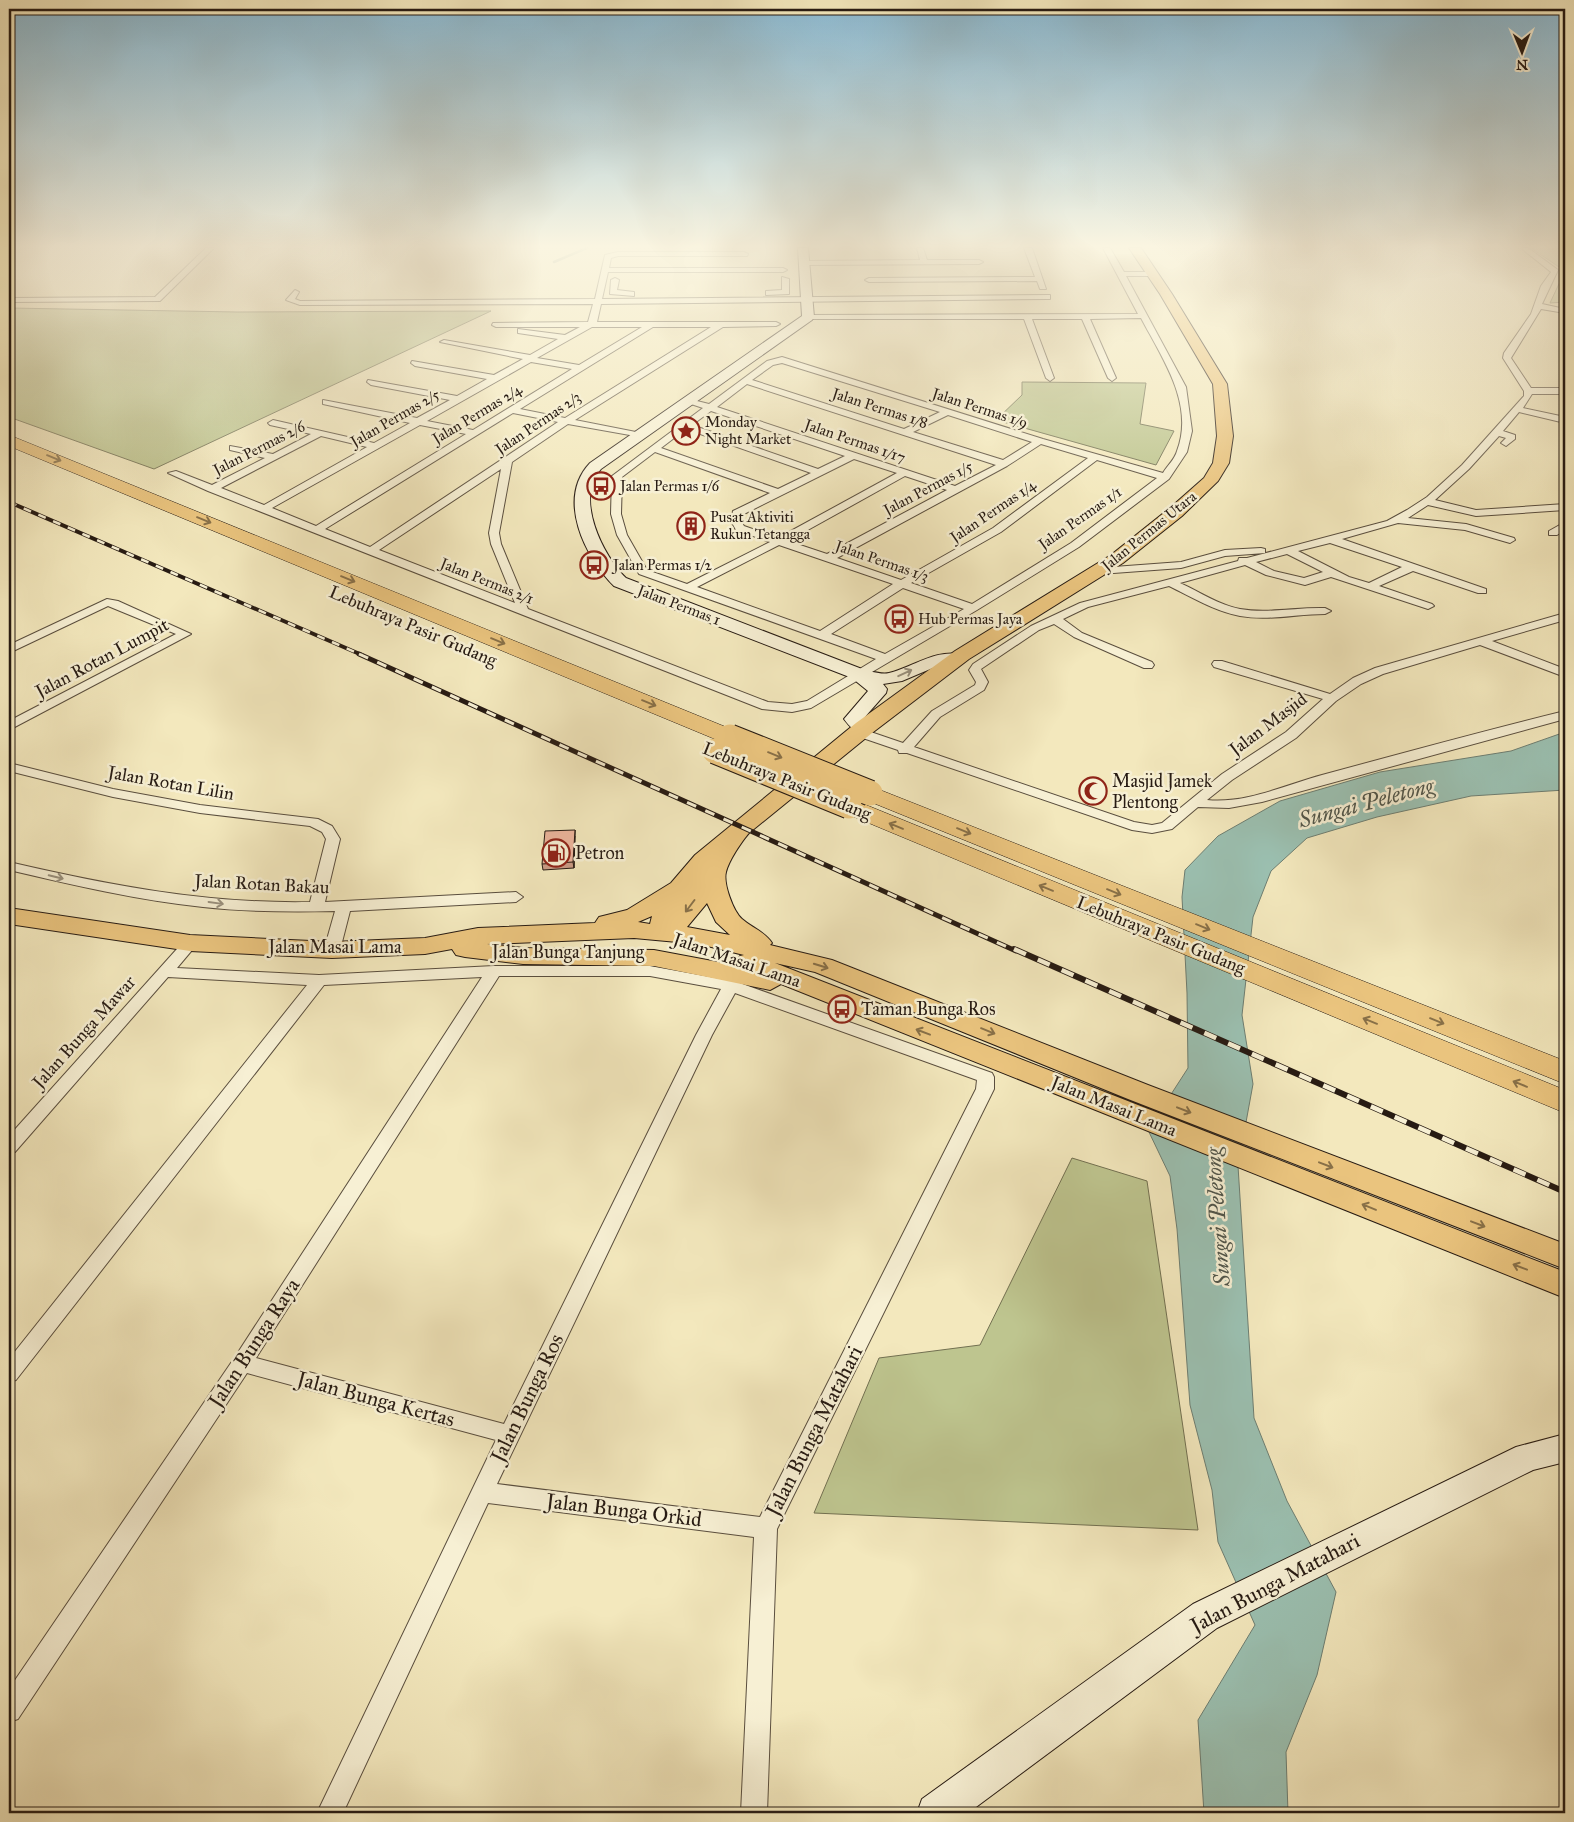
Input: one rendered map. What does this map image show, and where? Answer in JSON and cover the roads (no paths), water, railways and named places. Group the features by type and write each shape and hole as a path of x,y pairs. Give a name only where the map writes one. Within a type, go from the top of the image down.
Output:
{"highway":[{"name":"Lebuhraya Pasir Gudang","path":"9,440 722,744"},
{"name":"Lebuhraya Pasir Gudang","path":"9,458 722,744 1294,977 1565,1102"},
{"name":"Lebuhraya Pasir Gudang","path":"1294,977 1565,1073"}],"main road":[{"name":"Jalan Permas Utara","path":"731,839 714,875 680,919 662,932 661,923 683,885 704,859 731,839 741,828 861,730 957,659 1100,571 1176,512 1210,482 1221,464 1225,436 1224,410 1220,384 1189,333"},
{"path":"714,875 716,898 733,927 774,953"},
{"path":"554,932 614,922 636,915 683,885"},
{"name":"Jalan Masai Lama","path":"11,919 190,944 332,950 425,946 478,936 554,932 634,930 699,936 823,966 1135,1103"},
{"name":"Jalan Masai Lama","path":"480,950 622,944 644,940 662,932"},
{"name":"Jalan Masai Lama","path":"662,932 676,942 744,960 795,978 842,1000 1135,1103 1278,1159 1565,1285"},
{"path":"425,946 480,950 523,956 654,958 784,984 842,1000"},
{"name":"Jalan Masai Lama","path":"1278,1159 1565,1257"}],"street":[{"path":"535,333 566,338"},
{"name":"Jalan Permas 2/5","path":"264,509 575,333"},
{"name":"Jalan Permas 2/4","path":"316,530 638,333"},
{"name":"Jalan Permas 2/3","path":"371,551 566,421 707,333"},
{"name":"Jalan Permas 1","path":"785,333 638,435 591,471 586,483 584,496 586,521 591,538 610,574 620,582 858,674 886,679 896,678 931,662 957,659"},
{"path":"1033,333 1050,378"},
{"path":"1092,333 1112,378"},
{"name":"Jalan Permas 1/1","path":"792,708 811,704 1075,545 1165,477 1182,452 1187,420 1182,387 1153,333"},
{"path":"904,750 936,714 980,686 982,682 975,670 977,667 1034,628 1053,618 1112,596 1330,539 1397,520 1412,513 1456,476 1528,396 1528,391 1507,358 1510,348 1520,333"},
{"path":"444,342 580,368"},
{"name":"Jalan Permas 1/9","path":"746,381 773,362 787,361 1040,441 1165,477"},
{"path":"415,363 495,378"},
{"path":"746,381 617,476 616,514 622,535 643,572 886,658"},
{"name":"Jalan Permas 1/8","path":"746,381 1004,464"},
{"path":"371,382 458,399"},
{"path":"1528,391 1565,391"},
{"name":"Jalan Permas 1/17","path":"688,400 956,490"},
{"path":"326,402 473,433"},
{"path":"1517,409 1565,420"},
{"path":"512,410 638,435"},
{"path":"904,432 948,412"},
{"path":"273,423 376,446"},
{"path":"685,426 820,473"},
{"path":"1496,432 1512,437 1506,443"},
{"name":"Jalan Permas 2/6","path":"212,489 320,433"},
{"name":"Jalan Permas 1/5","path":"828,558 1004,464 1040,441"},
{"path":"233,448 274,457"},
{"path":"655,448 781,493 853,456"},
{"name":"Jalan Permas 1/4","path":"822,635 903,583 997,530 1095,457"},
{"path":"507,462 494,533 496,544 524,612"},
{"name":"Jalan Permas 2/1","path":"173,473 766,706 792,708"},
{"path":"688,588 776,541 863,498 904,473"},
{"name":"Jalan Permas 1/3","path":"781,493 737,513 736,521 740,528 973,608"},
{"path":"1426,501 1476,513 1565,507"},
{"path":"1397,520 1466,528 1510,540"},
{"path":"1553,533 1565,524"},
{"path":"1330,539 1482,591"},
{"path":"1100,571 1181,565 1225,554 1253,550 1272,554"},
{"path":"1287,550 1331,573 1428,606"},
{"path":"1225,554 1270,573 1305,582 1331,573"},
{"path":"1117,559 1142,564 1181,565"},
{"path":"1370,587 1412,567"},
{"path":"1170,582 1223,608 1239,613 1253,615 1303,610 1325,611"},
{"name":"Jalan Rotan Lumpit","path":"9,648 107,602 114,603 185,634 9,726"},
{"name":"Jalan Masjid","path":"861,730 904,750 1132,826 1152,829 1167,826 1227,777 1291,735 1332,698 1357,681 1379,671 1565,616"},
{"path":"1053,618 1078,635 1148,665"},
{"path":"1034,628 1078,635"},
{"path":"1481,641 1565,674"},
{"path":"1218,664 1332,698"},
{"name":"Jalan Permas 1","path":"858,674 878,689 855,716 854,719 861,730"},
{"path":"1195,803 1209,805 1250,802 1296,786 1565,715"},
{"name":"Jalan Rotan Lilin","path":"9,767 113,793 200,809 313,822 327,830 333,840 316,907"},
{"name":"Jalan Rotan Bakau","path":"9,866 92,886 231,905 344,907 516,897"},
{"path":"332,950 344,907"},
{"name":"Jalan Bunga Mawar","path":"9,1147 190,944"},
{"name":"Jalan Bunga Tanjung","path":"164,972 319,980 494,971 650,971 731,986 986,1076"},
{"name":"Jalan Bunga Raya","path":"9,1710 242,1363 494,971"},
{"path":"9,1374 319,980"},
{"name":"Jalan Bunga Ros","path":"330,1813 482,1492 704,1036 731,986"},
{"name":"Jalan Bunga Matahari","path":"754,1813 766,1528 985,1089 986,1076"},
{"name":"Jalan Bunga Kertas","path":"242,1363 510,1435"},
{"name":"Jalan Bunga Matahari","path":"936,1813 1205,1616 1527,1457 1565,1448"},
{"name":"Jalan Bunga Orkid","path":"482,1492 766,1528"}],"water":[{"name":"Sungai Peletong","path":"1565,732 1565,790 1471,796 1377,817 1307,838 1271,871 1253,917 1242,1015 1253,1084 1238,1166 1254,1418 1287,1501 1336,1592 1317,1675 1286,1752 1288,1813 1204,1813 1198,1720 1255,1625 1218,1542 1212,1490 1190,1405 1177,1229 1170,1176 1148,1130 1188,1068 1187,993 1182,897 1185,870 1218,836 1280,801 1380,772 1511,751"}],"railway":[{"path":"9,502 362,655"},
{"path":"359,654 1016,951"},
{"path":"1014,949 1565,1192"}],"place":[{"name":"Monday Night Market","path":"686,431"},
{"name":"Jalan Permas 1/6","path":"601,486"},
{"name":"Pusat Aktiviti Rukun Tetangga","path":"691,526"},
{"name":"Jalan Permas 1/2","path":"594,565"},
{"name":"Hub Permas Jaya","path":"899,619"},
{"name":"Masjid Jamek Plentong","path":"1093,791"},
{"name":"Petron","path":"556,853"},
{"name":"Taman Bunga Ros","path":"842,1009"}]}
